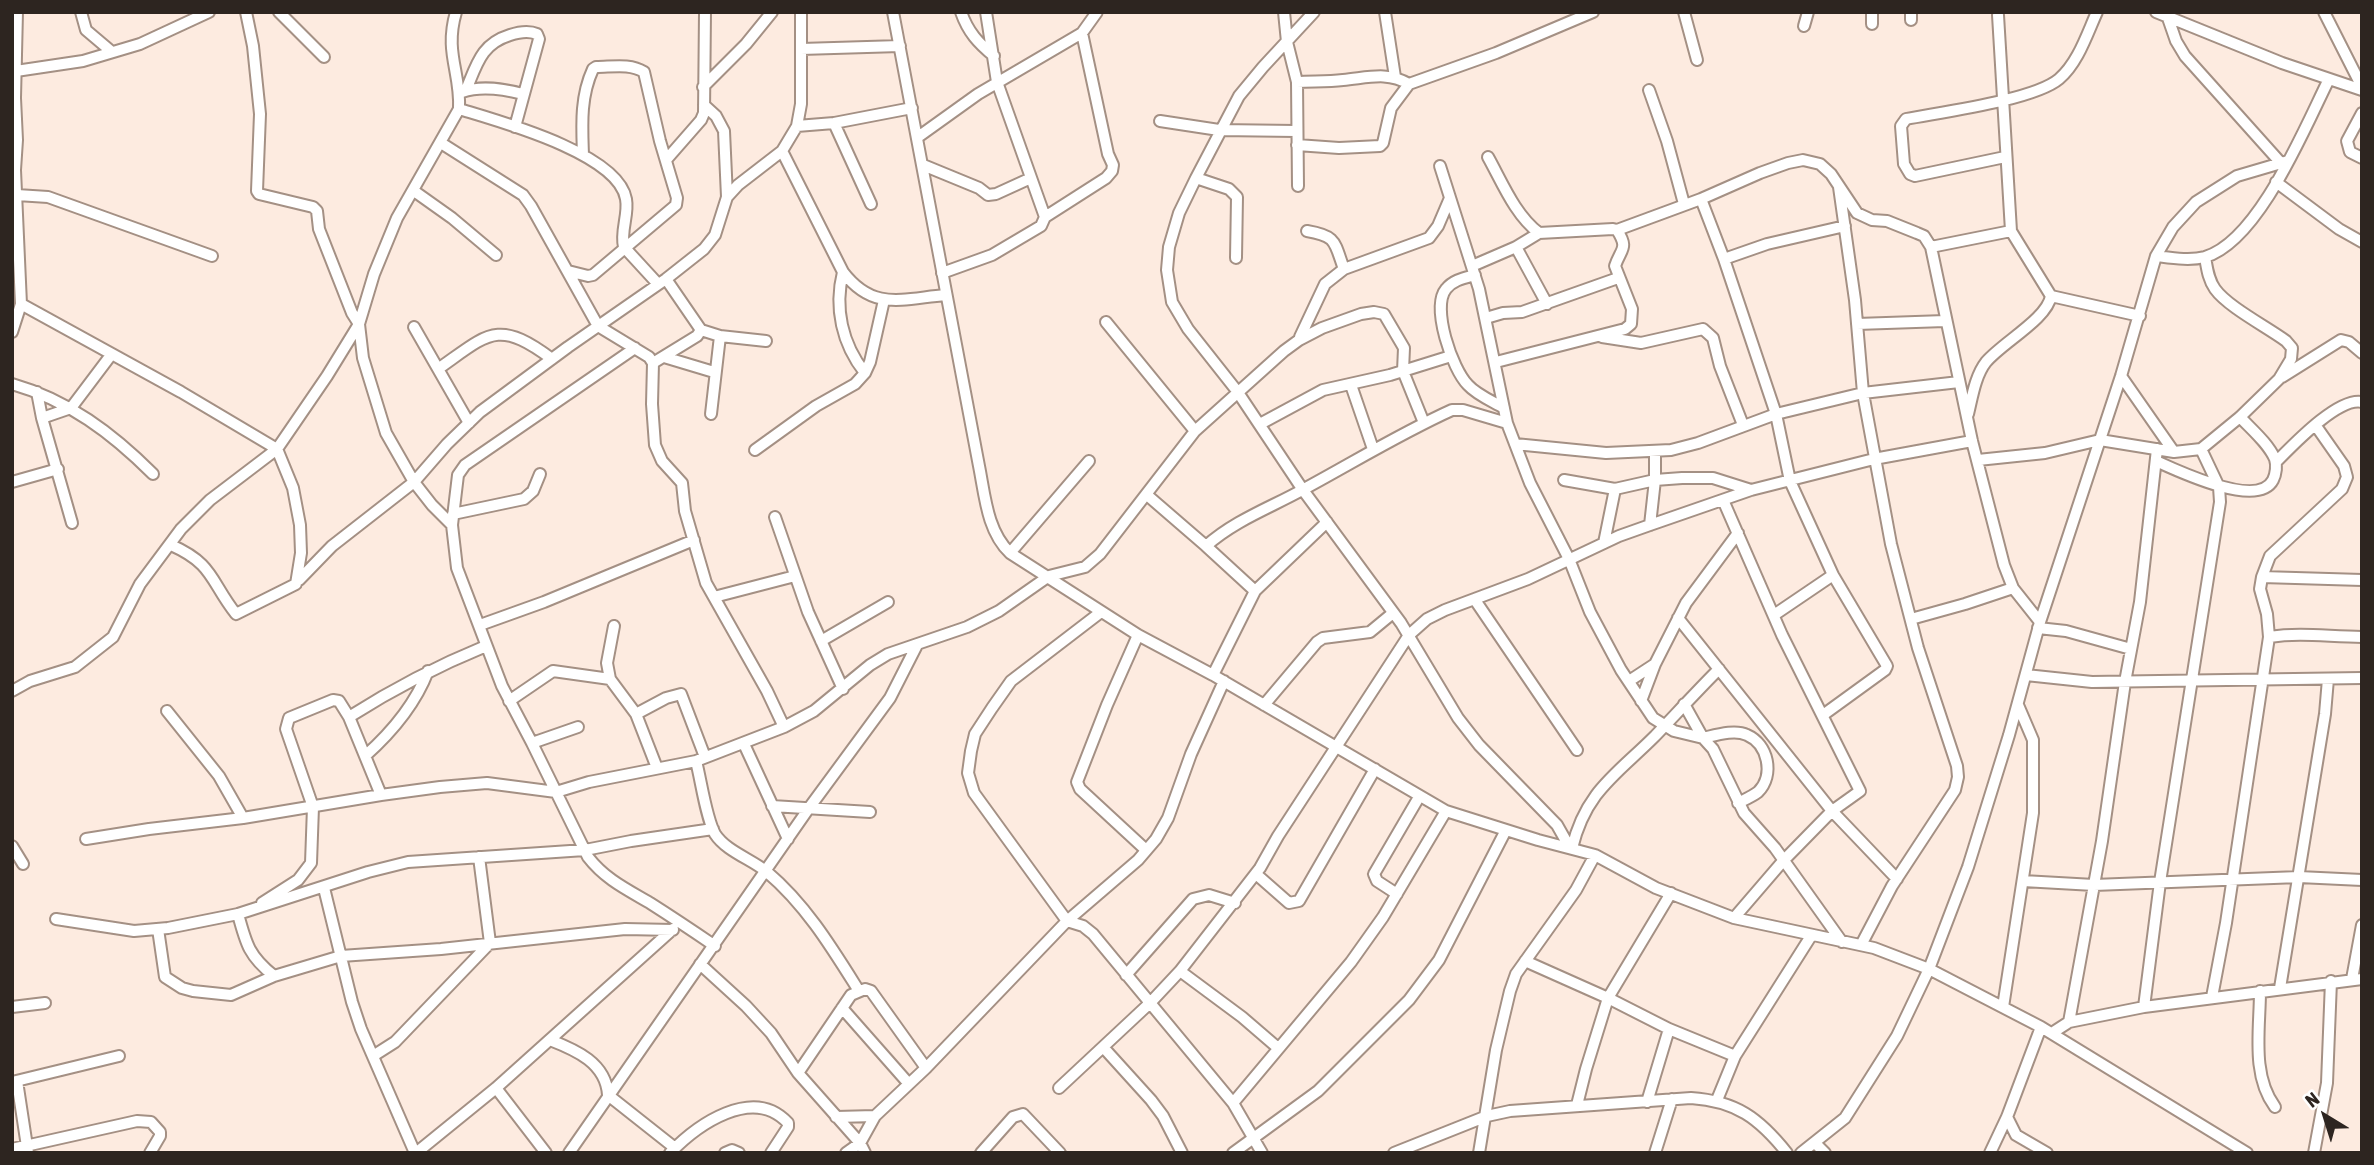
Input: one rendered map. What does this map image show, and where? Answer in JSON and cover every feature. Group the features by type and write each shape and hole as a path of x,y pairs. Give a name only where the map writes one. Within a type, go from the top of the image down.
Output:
{"street":[{"path":"12,332 21,304 15,223 17,195 14,98 17,12"},
{"path":"81,12 86,30 112,52"},
{"path":"16,71 59,66 140,44 209,12"},
{"path":"246,12 253,46 260,114 257,191 259,194 317,211 319,229 352,313 359,324 363,358 386,433 414,482 432,505 453,520"},
{"path":"279,12 324,57"},
{"path":"456,12 452,26 451,53 463,91"},
{"path":"666,160 701,120 704,105 705,12"},
{"path":"703,87 746,44 772,12"},
{"path":"727,197 738,185 782,151 797,126 800,104 801,12"},
{"path":"893,12 979,466 993,530 999,543 1010,553 1138,635 1224,681 1446,811 1595,855 1656,888 1734,918 1874,948 1929,969 2052,1033 2247,1153"},
{"path":"961,12 969,32 978,44 994,56"},
{"path":"986,12 997,82 1045,216"},
{"path":"918,137 997,82 1082,33 1097,12"},
{"path":"1284,12 1287,42 1297,82 1298,186"},
{"path":"1314,12 1239,96 1195,178 1179,213 1169,247 1167,270 1172,302 1188,329 1237,391 1304,490 1394,613 1458,718 1479,745 1557,825 1571,848"},
{"path":"1385,12 1395,77"},
{"path":"1297,145 1339,148 1380,146 1391,108 1409,84 1496,53 1593,12"},
{"path":"1684,12 1697,60"},
{"path":"1804,26 1808,12"},
{"path":"1872,12 1872,24"},
{"path":"2005,157 1915,176 1910,174 1904,164 1901,126 1906,119 2004,100 2048,86 2060,78 2084,43 2096,12"},
{"path":"2156,12 2329,79 2361,82"},
{"path":"2324,12 2361,82"},
{"path":"1967,417 1980,371 2004,344 2041,316 2049,306 2051,296 2011,231 1998,15"},
{"path":"2168,18 2185,56 2284,161"},
{"path":"12,691 30,681 75,667 113,638 140,584 181,529 209,500 277,449 359,324 374,274 397,218 459,109 463,91 487,46 518,32 532,32 537,34 539,39 515,127"},
{"path":"942,273 992,255 1018,241 1041,226 1045,216 1078,198 1112,171 1113,165 1108,154 1082,33"},
{"path":"801,48 900,46"},
{"path":"568,271 593,275 676,205 677,198 644,72 632,66 596,67 591,73 584,98 581,128 583,155"},
{"path":"1297,82 1384,75 1409,84"},
{"path":"2156,256 2182,259 2205,257 2224,247 2242,232 2257,214 2276,182 2284,161 2329,79"},
{"path":"463,91 504,89 523,94"},
{"path":"1649,90 1667,141 1684,204"},
{"path":"171,545 190,554 202,564 236,614 292,588 332,546 414,482 469,423 704,249 715,234 727,197 724,131 716,116 704,105"},
{"path":"797,126 834,123 912,108"},
{"path":"459,109 537,134 583,155 613,176 626,197 622,240 624,247 662,282 701,330 720,336 766,341"},
{"path":"2362,113 2347,141 2350,152 2362,158"},
{"path":"1160,121 1219,130 1296,131"},
{"path":"834,123 871,204"},
{"path":"441,143 523,195 598,326 649,357 653,363 655,445 662,461 682,483 685,511 702,571 784,727"},
{"path":"782,151 842,272 853,285 867,295 884,300 945,295"},
{"path":"1488,157 1516,207 1539,233"},
{"path":"1504,408 1466,384 1451,356 1440,299 1453,281 1539,233 1617,230 1788,163 1803,160 1820,164 1831,174 1857,213 1872,220 1887,221 1924,236 1931,247 1972,441 2004,565 2013,588 2039,625 2131,649"},
{"path":"1801,1153 1845,1118 1898,1036 1929,969 1968,866 2018,705 2039,625 2121,376 2156,256 2173,227 2196,202 2237,176 2284,161"},
{"path":"923,165 979,188 988,195 1031,178"},
{"path":"1440,166 1486,318 1507,424 1530,483 1569,559 1590,612 1641,701 1653,718 1664,727 1703,738 1745,733 1754,739 1766,754 1769,768 1759,791 1738,803"},
{"path":"1195,178 1229,190 1237,197 1236,258"},
{"path":"2276,182 2339,229 2362,242"},
{"path":"1839,187 1863,393 1874,459 1910,618 1957,766 1958,777 1955,790 1897,879 1861,945"},
{"path":"414,191 496,255"},
{"path":"17,195 48,197 212,256"},
{"path":"1299,340 1325,284 1344,269 1429,238 1438,226 1450,198"},
{"path":"1700,199 1724,259 1776,414 1790,481 1833,575 1887,666 1823,715"},
{"path":"1724,259 1767,244 1845,226"},
{"path":"1307,230 1326,234 1331,238 1344,269"},
{"path":"1496,362 1625,330 1631,324 1632,309 1615,265 1625,248 1617,230"},
{"path":"1931,247 2011,231"},
{"path":"1516,247 1547,304"},
{"path":"2205,257 2208,275 2215,289 2231,304 2287,341 2292,348 2291,359 2279,379"},
{"path":"842,272 838,289 843,331 851,352 865,373"},
{"path":"1486,318 1503,313 1522,312 1618,278"},
{"path":"2051,296 2140,316"},
{"path":"755,450 816,406 856,384 865,373 874,346 884,300"},
{"path":"21,304 181,392 277,449 293,488 300,525 299,580"},
{"path":"86,839 243,818 381,795 487,783 556,792 589,782 701,759 744,744 814,711 870,665 888,654 967,627 999,611 1049,576 1085,567 1100,554 1195,431 1237,391 1299,340 1322,328 1361,314 1384,314 1404,348 1403,372 1424,423"},
{"path":"1857,324 1945,321"},
{"path":"1106,322 1195,431"},
{"path":"414,327 469,423"},
{"path":"1600,337 1641,343 1703,329 1709,332 1743,425"},
{"path":"653,363 697,336 701,330"},
{"path":"438,369 483,338 495,334 521,338 552,359"},
{"path":"711,414 720,336"},
{"path":"2157,455 2201,449 2240,417 2279,379 2341,340 2349,342 2362,353"},
{"path":"635,348 465,465 458,475 453,520 457,568 509,701 595,865 611,881 677,926 715,946"},
{"path":"42,418 71,408 111,355"},
{"path":"1260,424 1324,390 1403,372 1451,356"},
{"path":"664,357 714,372"},
{"path":"2121,376 2174,452"},
{"path":"1515,444 1606,453 1655,451 1698,443 1776,414 1863,393 1959,382"},
{"path":"12,384 71,408 114,437 153,474"},
{"path":"1352,385 1373,449"},
{"path":"37,392 72,523"},
{"path":"2276,462 2347,402 2362,402"},
{"path":"1206,545 1217,536 1304,490 1373,449 1452,410 1463,410 1507,424"},
{"path":"1978,460 2045,453 2100,440 2157,455 2220,487 2262,490 2269,486 2275,476 2276,462 2240,417"},
{"path":"2213,997 2269,637 2267,614 2260,589 2262,578 2270,556 2342,489 2347,477 2344,466 2316,426"},
{"path":"1059,1088 1150,1003 1180,971 1235,903 1409,635 1427,619 1528,579 1604,543 1751,490 1874,459 1972,441"},
{"path":"2144,1007 2160,882 2221,502 2220,487 2201,449"},
{"path":"1650,525 1655,451"},
{"path":"2069,1022 2094,885 2124,682 2140,602 2157,455"},
{"path":"1010,553 1089,461"},
{"path":"12,482 58,470"},
{"path":"453,520 524,499 533,491 540,474"},
{"path":"1564,480 1615,489 1655,480 1713,478 1751,490"},
{"path":"1604,543 1615,489"},
{"path":"1147,495 1255,591"},
{"path":"1724,500 1782,635 1860,788 1858,793 1832,811 1783,861 1734,918"},
{"path":"775,517 795,576 843,689"},
{"path":"1213,675 1255,591 1327,522"},
{"path":"1641,701 1655,664 1678,618 1738,533"},
{"path":"480,625 544,602 694,540"},
{"path":"1774,615 1833,575"},
{"path":"714,597 795,576"},
{"path":"2262,578 2362,580"},
{"path":"1910,618 2013,588"},
{"path":"1475,600 1577,750"},
{"path":"821,641 888,602"},
{"path":"1101,612 1011,681 975,734 968,773 974,793 1067,921 1083,926 1150,1003 1233,1103 1262,1153"},
{"path":"1264,705 1317,642 1323,638 1370,632 1394,613"},
{"path":"1678,618 1832,811 1897,879"},
{"path":"614,626 607,663 610,679 636,714 657,768"},
{"path":"2269,637 2309,633 2329,637 2362,637"},
{"path":"1138,635 1077,782 1080,789 1146,850"},
{"path":"569,1153 809,808 890,698 917,645"},
{"path":"349,717 396,687 486,646"},
{"path":"1629,681 1655,664"},
{"path":"1571,848 1588,804 1596,793 1719,669"},
{"path":"365,757 386,738 392,727 411,707 428,671"},
{"path":"509,701 553,671 610,679"},
{"path":"2026,676 2092,682 2362,678"},
{"path":"2280,988 2325,714 2328,679"},
{"path":"863,1148 875,1116 926,1068 1067,921 1156,839 1168,818 1191,754 1224,681"},
{"path":"636,714 666,698 681,694 701,759 713,829 720,841 766,872 793,898 825,937 859,991"},
{"path":"244,912 298,880 311,863 313,807 286,729 289,718 333,700 342,704 381,795"},
{"path":"1684,704 1703,738 1713,748 1722,764 1738,803 1842,942"},
{"path":"2003,1007 2033,813 2035,754 2033,740 2018,705"},
{"path":"167,711 219,776 243,818"},
{"path":"532,743 578,727"},
{"path":"744,744 788,839"},
{"path":"1256,874 1289,903 1299,901 1375,769"},
{"path":"1397,894 1377,881 1374,874 1419,797"},
{"path":"772,806 870,812"},
{"path":"1233,1103 1351,962 1397,894 1446,811"},
{"path":"1557,825 1580,823"},
{"path":"55,919 134,931 158,929 244,912 408,862 585,850 713,829"},
{"path":"1233,1153 1318,1091 1409,1000 1439,960 1506,830"},
{"path":"12,846 23,864"},
{"path":"1479,1153 1496,1050 1516,974 1576,890 1595,855"},
{"path":"479,857 490,943"},
{"path":"2023,881 2094,885 2298,877 2362,880"},
{"path":"324,888 358,1020 415,1153 496,1088 677,926"},
{"path":"1577,1105 1608,998 1671,893"},
{"path":"1126,975 1193,899 1209,895 1235,903"},
{"path":"244,912 245,943 251,955 274,976"},
{"path":"2052,1033 2069,1022 2144,1007 2357,979 2362,925"},
{"path":"158,929 164,974 182,988 230,995 274,976 341,956 677,926"},
{"path":"1717,1100 1735,1056 1811,936"},
{"path":"373,1056 395,1042 490,943"},
{"path":"1525,961 1670,1029 1735,1056"},
{"path":"700,964 762,1024 798,1073 863,1148"},
{"path":"1180,971 1278,1048"},
{"path":"2314,1153 2327,1083 2331,981"},
{"path":"798,1073 851,995 865,989 871,991 926,1068"},
{"path":"2260,991 2260,1074 2266,1095 2275,1107"},
{"path":"12,1007 45,1003"},
{"path":"842,1008 909,1084"},
{"path":"1990,1153 2007,1117 2041,1027"},
{"path":"1647,1102 1670,1029"},
{"path":"550,1040 573,1049 591,1061 603,1074 608,1085 608,1095 673,1150 714,1117 744,1108 761,1108 788,1123 788,1128 771,1153"},
{"path":"1103,1047 1163,1116 1182,1153"},
{"path":"28,1149 15,1082 119,1056"},
{"path":"496,1088 546,1153"},
{"path":"1394,1153 1487,1116 1510,1111 1672,1099 1717,1100 1755,1120 1787,1153"},
{"path":"1655,1153 1672,1099"},
{"path":"981,1153 1013,1117 1023,1114 1060,1153"},
{"path":"836,1116 875,1116"},
{"path":"2007,1117 2016,1135 2047,1153"},
{"path":"12,1149 28,1149 118,1124 144,1121 151,1122 160,1132 150,1153"},
{"path":"1997,1138 2016,1135"},
{"path":"1815,1143 1825,1153"},
{"path":"846,1153 863,1148"},
{"path":"725,1153 732,1150 739,1153"}]}
